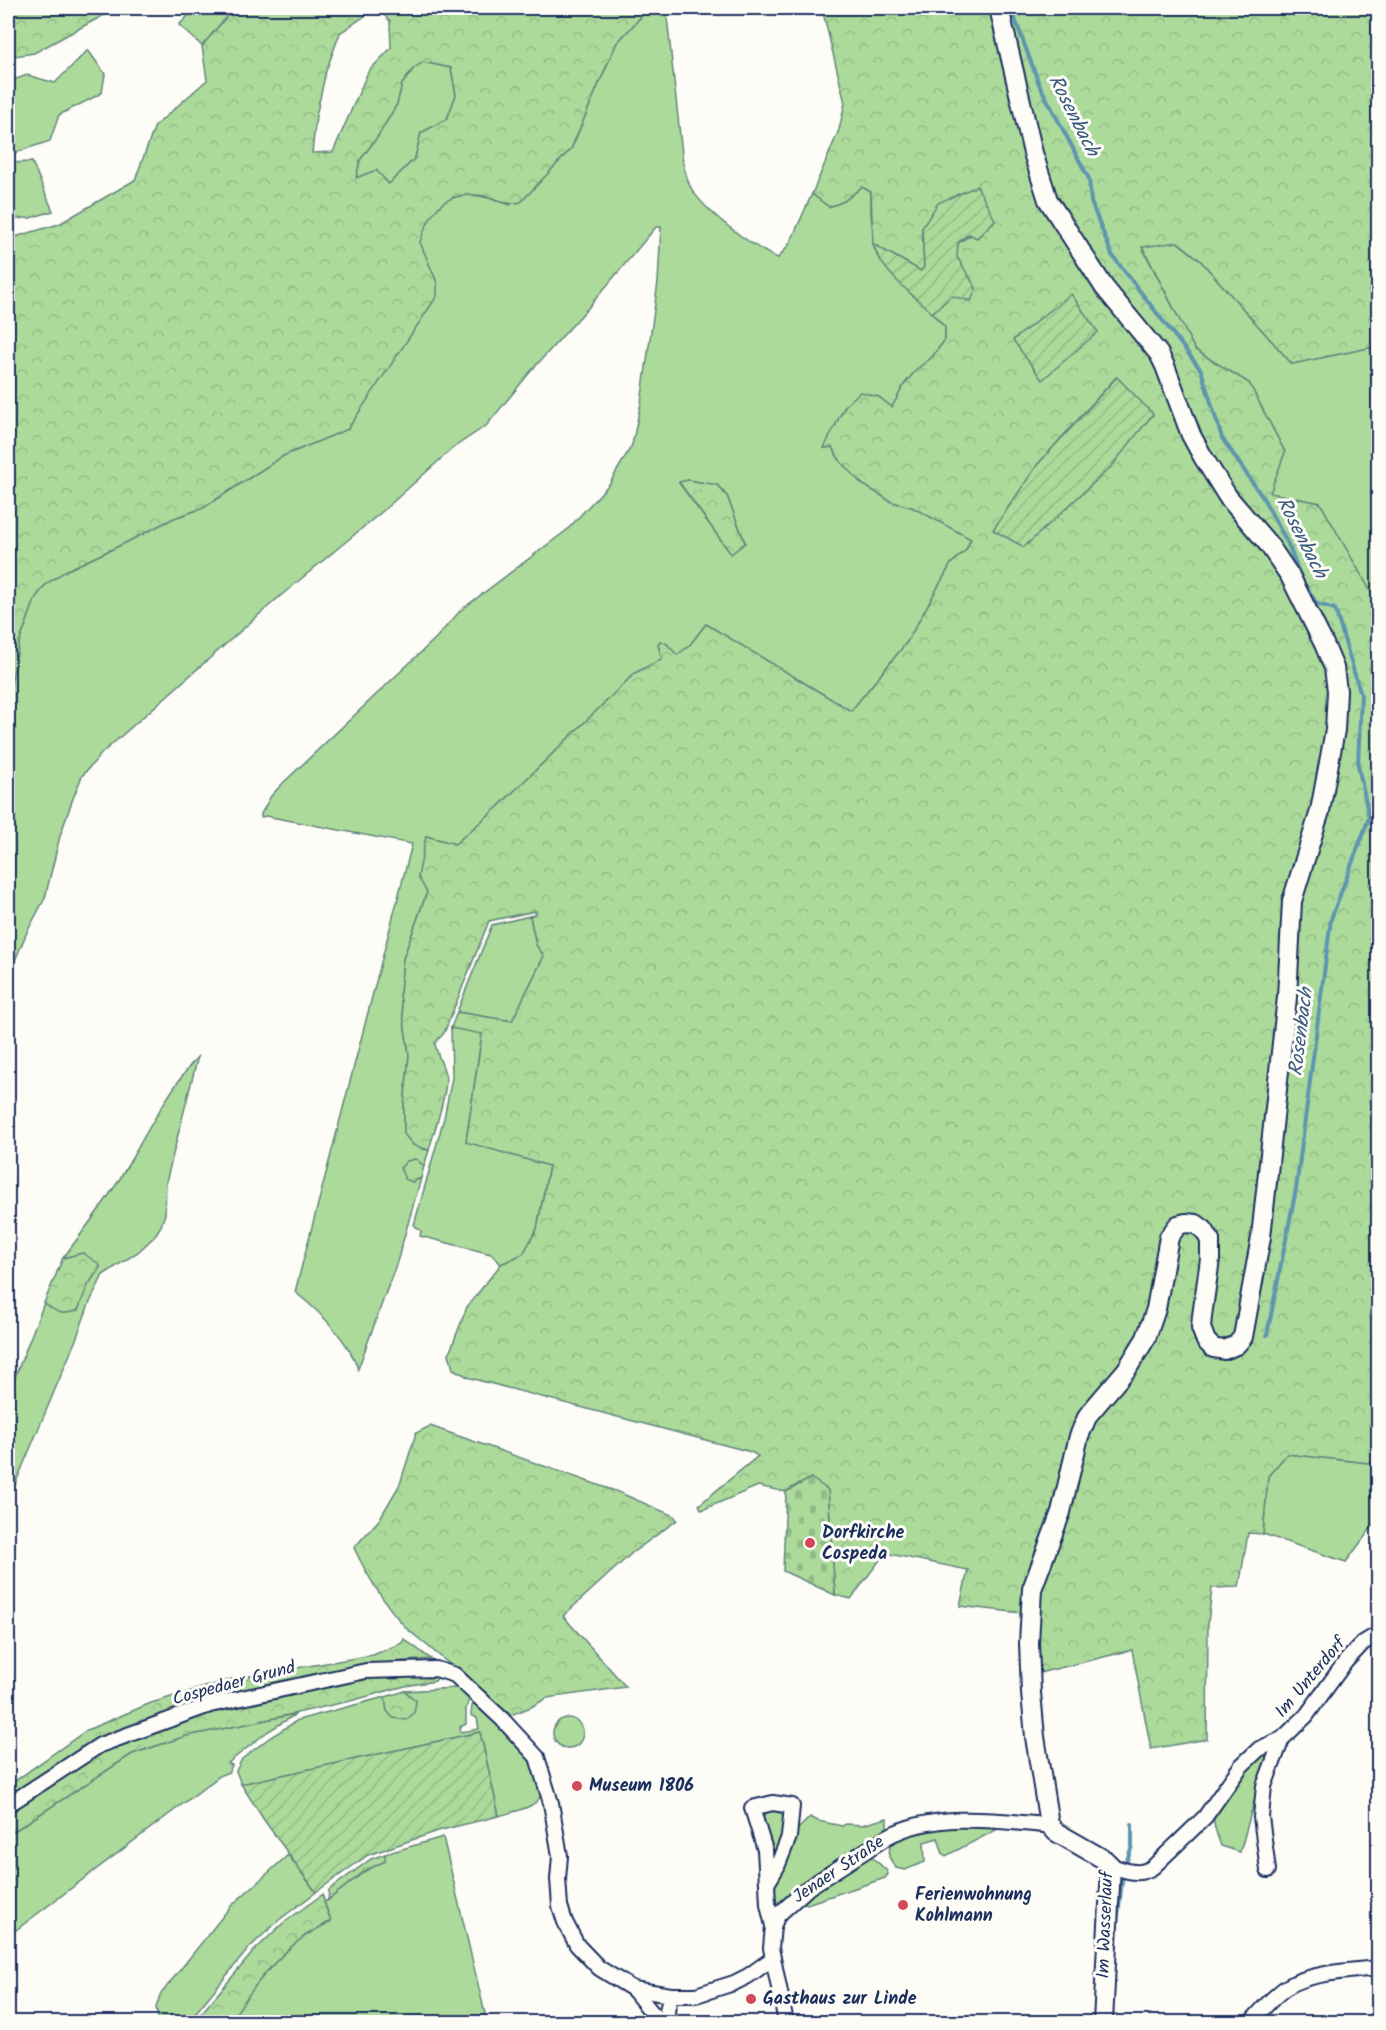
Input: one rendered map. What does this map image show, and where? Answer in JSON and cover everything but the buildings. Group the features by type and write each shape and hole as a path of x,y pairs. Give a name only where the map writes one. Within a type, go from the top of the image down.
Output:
{"street":[{"path":"999,8 1033,153 1048,200 1104,287 1159,354 1191,435 1217,482 1239,512 1282,562 1324,644 1334,668 1337,691 1335,730 1320,811 1292,901 1287,997 1261,1238 1243,1337 1236,1345 1224,1350 1213,1348 1206,1341 1201,1328 1210,1258 1210,1240 1204,1230 1196,1224 1186,1223 1178,1226 1169,1237 1156,1309 1146,1338 1127,1369 1088,1415 1079,1436 1061,1512 1032,1589 1029,1625 1030,1673 1037,1755 1049,1824"},
{"name":"Im Unterdorf","path":"1120,1869 1146,1871 1153,1867 1205,1817 1241,1766 1259,1749 1282,1739 1306,1716 1346,1661 1363,1643 1378,1634"},
{"name":"Cospedaer Grund","path":"8,1805 100,1745 210,1705 366,1671 436,1669 455,1675 537,1756 551,1803 560,1856 558,1879 560,1906 565,1922 577,1945 591,1962 633,1989"},
{"path":"1268,1870 1261,1816 1264,1786 1282,1739"},
{"path":"767,1884 777,1867 789,1837 792,1806 773,1803 752,1808 765,1850 768,1905 773,1926 772,1959 786,2022"},
{"name":"Jenaer Straße","path":"773,1926 778,1915 809,1887 900,1830 932,1822 998,1820 1049,1824"},
{"name":"Im Wasserlauf","path":"1049,1824 1056,1832 1120,1869 1103,2022"},
{"path":"633,1989 671,1995 696,1995 720,1989 748,1976 772,1959"},
{"path":"1251,2022 1279,1993 1297,1982 1312,1977 1378,1968"},
{"path":"633,1989 653,2014 666,2022 671,1995"}],"green space":[{"path":"8,8 117,8 34,53 8,57"},
{"path":"196,8 234,8 202,46 179,25"},
{"path":"234,8 377,8 649,8 616,44 571,149 521,202 508,203 489,197 463,195 452,198 436,210 420,242 437,283 437,296 348,429 283,456 203,508 174,518 67,570 46,584 36,597 19,643 8,699 8,239 59,224 135,180 155,126 207,80 202,46","holes":["377,8 390,21 391,48 368,72 333,152 312,153 316,116 326,71 340,33","423,62 451,68 456,95 447,119 421,133 415,158 389,184 376,170 356,178 360,160 397,104 402,84 413,69"]},
{"path":"649,8 666,8 683,163 690,186 696,196 717,217 768,253 778,258 790,243 812,194 829,207 844,201 862,187 871,192 871,216 877,256 945,327 945,340 904,385 892,408 879,397 845,406 825,448 832,447 841,462 862,484 892,502 912,507 971,538 966,550 951,564 907,642 851,711 706,624 689,646 677,656 667,644 658,644 662,659 635,673 498,807 455,844 426,836 427,892 403,959 400,994 409,1055 404,1133 423,1149 429,1150 424,1166 415,1159 413,1182 421,1178 397,1262 358,1369 347,1347 332,1327 295,1292 412,844 266,816 261,817 261,814 271,796 283,783 436,638 461,610 567,530 610,483 632,445 641,403 658,282 661,227 656,227 487,425 453,448 102,753 82,776 60,836 45,898 27,932 8,977 8,848 12,826 8,808 8,699 19,643 36,597 46,584 67,570 174,518 203,508 283,456 348,429 437,283 419,242 428,219 436,209 454,197 476,196 510,205 571,149 616,44","holes":["688,480 717,485 727,496 745,542 731,554 679,483"]},
{"path":"822,8 1378,8 1378,346 1292,364 1200,260 1178,242 1142,247 1195,350 1249,383 1285,452 1270,493 1320,503 1371,592 1378,591 1378,1464 1287,1454 1268,1476 1263,1534 1248,1533 1239,1587 1212,1588 1208,1623 1207,1739 1151,1749 1132,1650 1023,1677 1022,1613 960,1606 968,1570 885,1553 851,1599 835,1595 828,1490 798,1484 786,1492 758,1486 702,1510 699,1505 758,1456 751,1452 470,1378 453,1369 449,1354 467,1307 501,1264 523,1254 537,1229 549,1166 466,1142 482,1034 451,1028 457,1012 512,1021 544,956 536,945 530,916 536,914 535,911 489,921 444,1033 435,1043 446,1080 442,1105 429,1150 413,1145 404,1134 409,1055 400,994 403,959 427,892 418,877 426,836 455,844 498,807 635,673 662,659 658,644 660,641 667,644 677,655 689,646 706,624 851,711 907,642 951,564 966,550 971,539 912,507 892,502 862,484 841,462 832,447 824,448 845,406 860,392 879,397 892,407 904,385 945,340 945,327 932,313 952,295 976,288 956,257 958,243 995,219 922,228 924,268 921,271 873,244 871,192 862,187 844,201 829,207 812,194 839,130 845,103","holes":["1116,377 1153,415 1148,420 993,530 1038,464"]},
{"path":"88,50 105,74 102,93 59,115 50,141 14,153 8,140 8,82 27,75 55,83"},
{"path":"423,62 451,68 456,95 447,119 421,133 415,158 389,184 356,178 360,160 397,104 402,84 413,69"},
{"path":"32,162 53,211 30,218 8,219 8,163"},
{"path":"977,186 995,220 977,238 969,234 958,243 957,257 976,288 971,301 952,296 932,313 890,273 873,244 921,271 924,267 922,228 938,203"},
{"path":"1177,242 1200,260 1292,364 1378,346 1378,591 1371,592 1320,503 1269,493 1285,452 1249,383 1195,350 1142,246"},
{"path":"1071,294 1098,332 1042,380 1013,340"},
{"path":"1117,377 1153,414 1111,467 1024,547 993,530 1038,464"},
{"path":"688,480 717,485 727,496 745,543 731,554 679,482"},
{"path":"530,916 536,945 544,956 512,1021 457,1012 492,925"},
{"path":"451,1028 482,1033 466,1141 549,1166 537,1229 523,1254 501,1264 491,1254 420,1236 421,1231 414,1225 444,1118 452,1078"},
{"path":"198,1056 166,1182 165,1214 161,1226 154,1237 138,1252 103,1275 8,1501 8,1395 44,1303 60,1312 68,1313 78,1310 88,1285 100,1267 83,1253 63,1258 92,1220 186,1070"},
{"path":"416,1159 424,1166 421,1178 412,1182 405,1179 400,1168 407,1161"},
{"path":"83,1253 100,1267 88,1285 78,1310 68,1313 56,1311 44,1303 63,1258"},
{"path":"430,1426 618,1492 674,1516 677,1520 632,1553 563,1616 626,1687 547,1698 511,1715 406,1628 390,1609 354,1548 379,1520 400,1484 416,1433"},
{"path":"1287,1454 1378,1464 1378,1519 1346,1562 1263,1534 1268,1476"},
{"path":"811,1478 828,1490 835,1595 783,1571 786,1492"},
{"path":"404,1639 431,1659 392,1662 290,1682 99,1742 8,1801 8,1786 87,1730 151,1703 232,1679 373,1655 402,1643"},
{"path":"392,1671 427,1671 438,1677 435,1681 405,1686 354,1700 186,1736 132,1754 8,1835 8,1810 101,1750 211,1710"},
{"path":"462,1689 470,1697 466,1709 466,1724 460,1727 461,1732 479,1729 477,1718 471,1715 475,1702 512,1737 527,1756 534,1767 541,1788 540,1797 533,1804 499,1816 480,1732 241,1784 236,1771 242,1759 269,1738 298,1720 385,1697 387,1711 416,1701 405,1691"},
{"path":"405,1691 416,1701 414,1713 406,1720 393,1718 387,1711 385,1697"},
{"path":"296,1714 267,1732 228,1763 232,1765 229,1772 221,1775 8,1936 8,1835 132,1754 186,1736"},
{"path":"568,1718 579,1722 583,1733 579,1744 568,1748 557,1744 553,1733 557,1722"},
{"path":"480,1732 499,1816 441,1830 368,1855 316,1892 241,1784"},
{"path":"1260,1755 1265,1755 1266,1759 1240,1852 1221,1846 1214,1818 1227,1795"},
{"path":"770,1809 777,1810 786,1819 786,1836 770,1869 762,1818"},
{"path":"810,1817 842,1826 862,1825 887,1818 887,1832 783,1902 776,1902 774,1888 783,1859 795,1832"},
{"path":"988,1826 998,1829 946,1856 943,1854 938,1838 924,1842 925,1862 905,1870 896,1868 889,1857 890,1844 906,1835 924,1830"},
{"path":"443,1837 487,2022 238,2022 235,2013 274,1964 302,1938 331,1921 324,1902 365,1871 384,1861 385,1854"},
{"path":"385,1854 385,1861 365,1871 328,1900 329,1890 371,1859"},
{"path":"288,1855 316,1892 279,1920 250,1947 188,2022 159,2022 156,2008 160,1995 230,1907"},
{"path":"870,1855 887,1871 885,1878 807,1904 804,1903 804,1899"},
{"path":"323,1894 331,1921 302,1938 274,1963 236,2013 238,2022 194,2022 254,1951 282,1924"}],"waterway":[{"name":"Rosenbach","path":"1011,8 1039,84 1089,179 1091,202 1112,255 1201,370 1222,438 1263,498 1288,544 1302,580 1317,604 1335,609 1361,695 1358,765 1369,818 1331,919 1296,1189 1267,1335"},
{"path":"1125,1866 1132,1846 1132,1824"},
{"path":"1117,1923 1123,1873"}],"place":[{"name":"Dorfkirche Cospeda","path":"810,1543"},
{"name":"Museum 1806","path":"577,1786"},
{"name":"Ferienwohnung Kohlmann","path":"903,1905"},
{"name":"Gasthaus zur Linde","path":"751,1999"}]}
